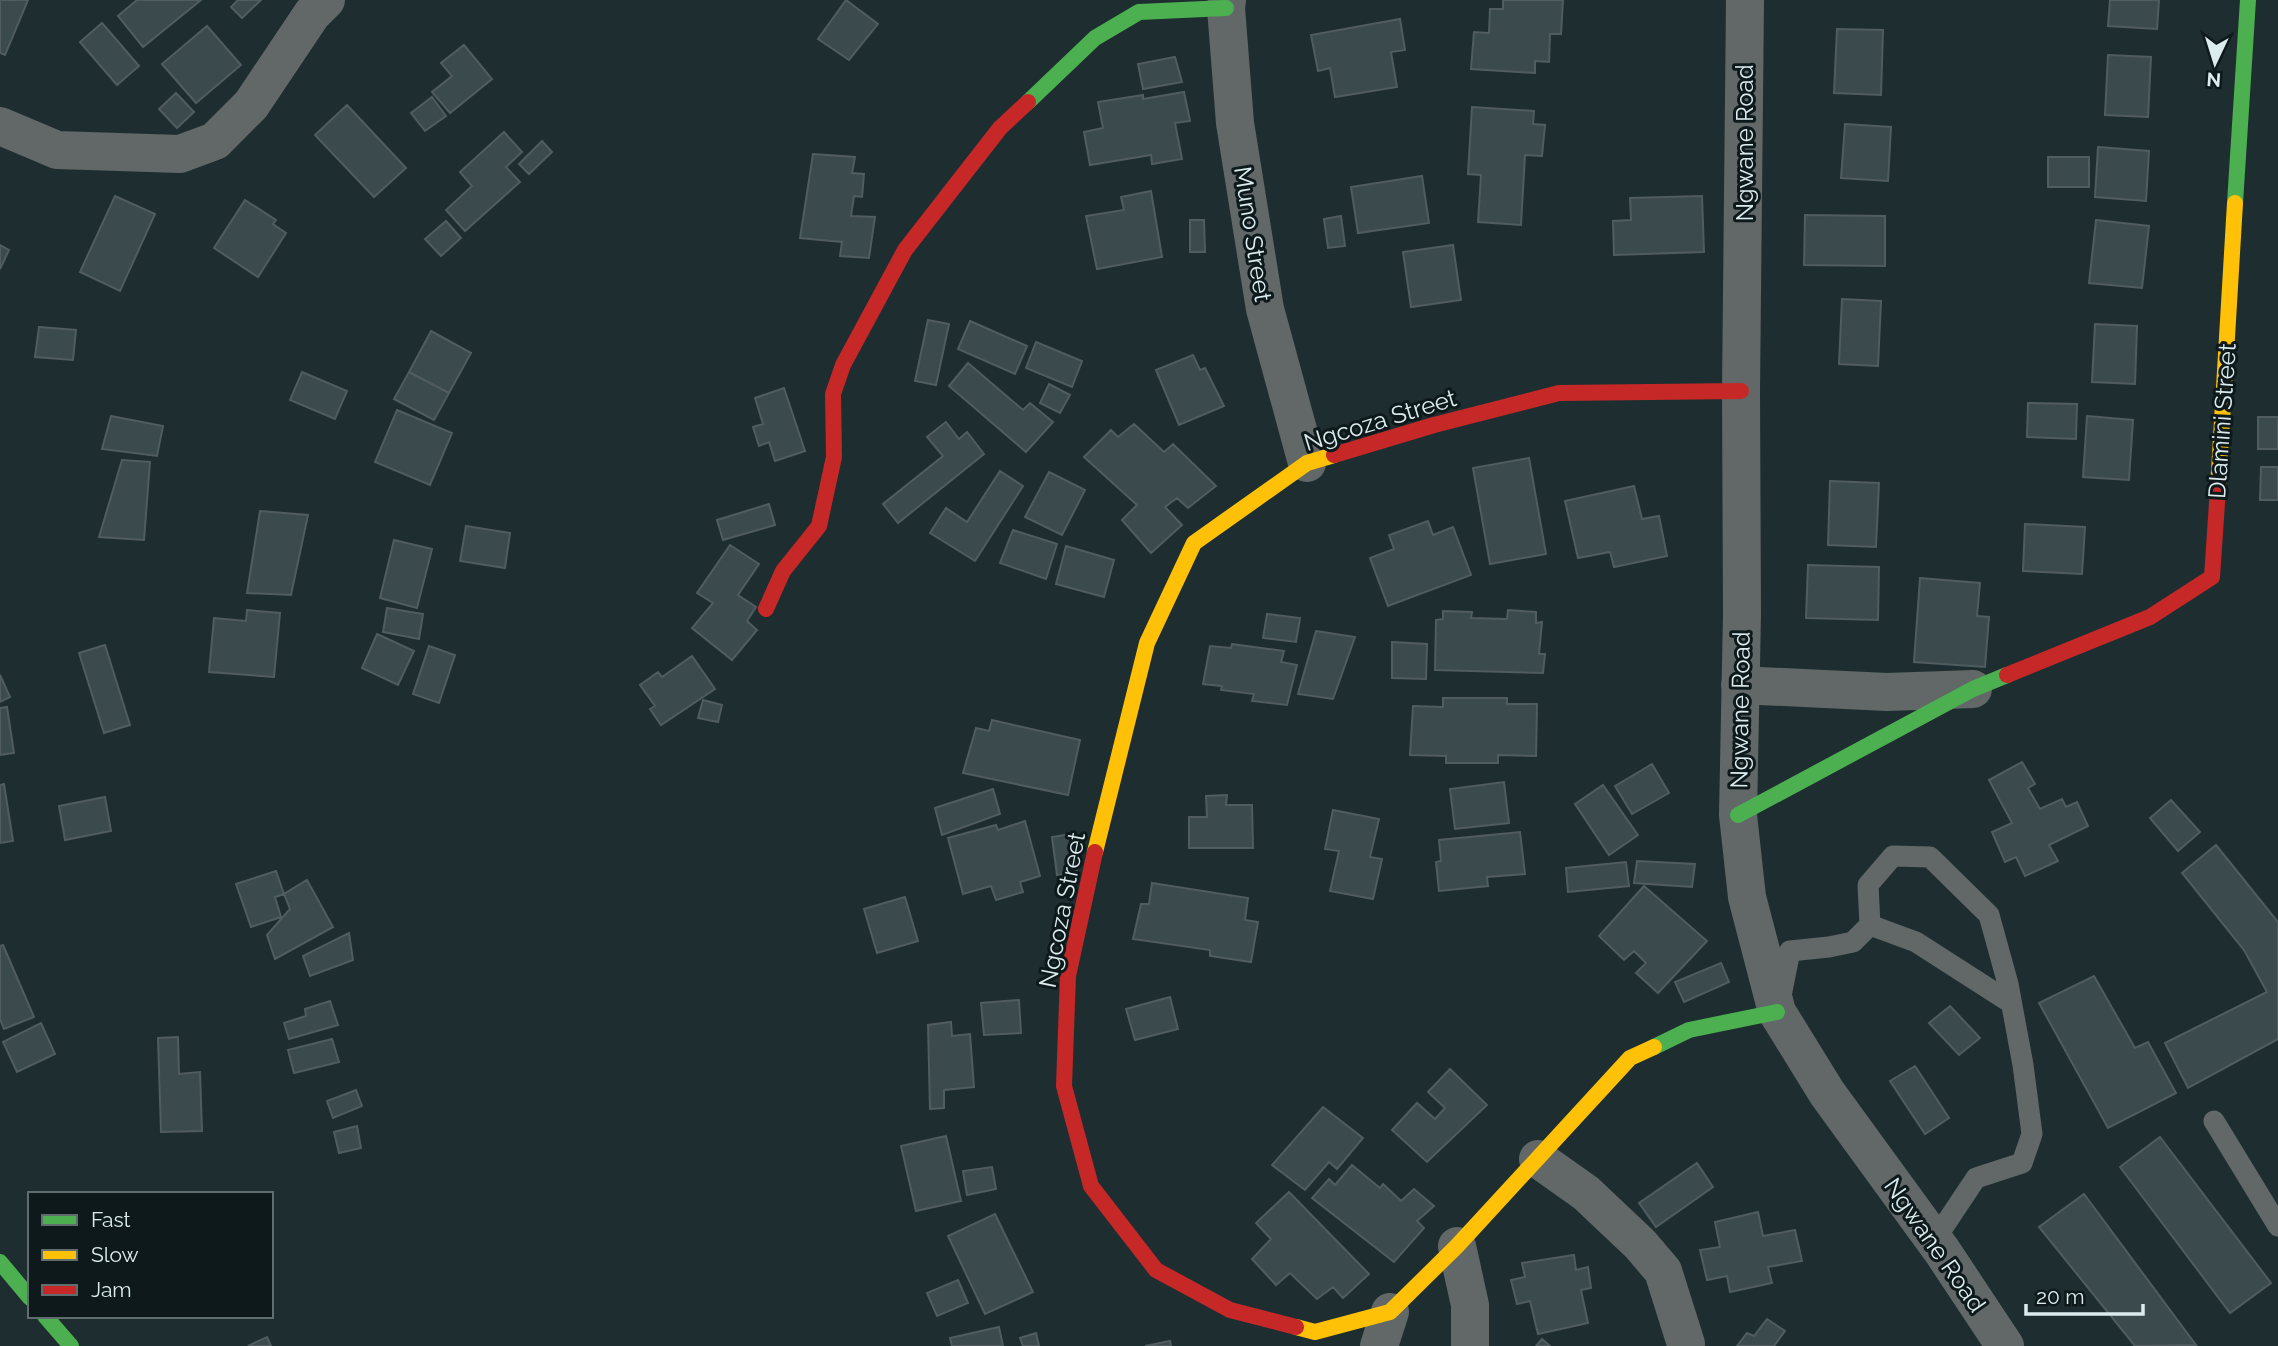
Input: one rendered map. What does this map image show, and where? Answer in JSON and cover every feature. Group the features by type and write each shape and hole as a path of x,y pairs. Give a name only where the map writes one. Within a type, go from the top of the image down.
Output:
{"street":[{"path":"0,126 57,150 180,154 215,141 251,105 312,14 326,0"},
{"name":"Ngwane Road","path":"1745,0 1738,815 1747,897 1777,1012 1827,1093 1934,1241 2005,1346"},
{"name":"Dlamini Street","path":"1738,815 1973,688 2150,617 2212,577 2248,0"},
{"path":"766,609 783,571 819,526 834,457 833,394 843,365 905,250 1000,128 1095,38 1139,12 1226,4"},
{"name":"Muno Street","path":"1226,4 1235,123 1265,309 1307,463"},
{"name":"Ngcoza Street","path":"1741,391 1559,393 1434,425 1307,463 1194,543 1147,643 1102,822 1068,976 1064,1086 1091,1186 1156,1270 1230,1310 1315,1332 1384,1329 1630,1058 1689,1030 1777,1012"},
{"name":"Dlamini Street","path":"1740,685 1887,692 1973,688"},
{"path":"1538,1159 1586,1193 1640,1244 1663,1271 1686,1344"},
{"path":"1457,1246 1470,1305 1470,1346"},
{"path":"0,1262 28,1296"},
{"path":"48,1318 71,1346"}],"lane":[{"path":"1777,1012 1790,951 1853,942 1870,925 1868,885 1893,856 1930,857 1989,915 2011,1003 2032,1134 2022,1163 1976,1178 1934,1241"},
{"path":"1870,925 1916,942 2011,1003"},
{"path":"2214,1121 2278,1226"}],"building":[{"path":"0,0 28,0 5,55 0,53"},
{"path":"137,0 201,0 143,47 118,16"},
{"path":"238,0 261,0 242,18 231,7"},
{"path":"846,0 878,24 849,60 818,39"},
{"path":"1503,0 1563,0 1561,34 1550,34 1549,62 1535,61 1535,73 1471,69 1474,32 1489,33 1490,9 1503,9"},
{"path":"2110,0 2159,0 2157,29 2108,26"},
{"path":"1400,19 1405,50 1391,52 1397,87 1335,97 1330,68 1318,71 1311,35"},
{"path":"102,23 139,66 117,85 80,42"},
{"path":"207,26 241,65 196,103 162,64"},
{"path":"1837,29 1883,30 1881,95 1834,93"},
{"path":"464,45 492,79 450,113 432,92 452,76 441,63"},
{"path":"2108,55 2151,57 2148,117 2105,115"},
{"path":"1175,57 1182,82 1143,89 1138,64"},
{"path":"1184,92 1190,121 1175,123 1182,159 1152,164 1151,155 1090,165 1084,132 1103,128 1098,102 1143,95 1143,99"},
{"path":"176,93 194,112 177,128 159,109"},
{"path":"432,97 446,116 425,131 411,113"},
{"path":"347,105 406,168 374,197 315,135"},
{"path":"1472,107 1534,111 1533,124 1545,125 1542,156 1525,155 1521,225 1478,222 1481,175 1468,174"},
{"path":"1845,124 1891,127 1888,181 1841,178"},
{"path":"504,132 522,152 506,167 520,182 465,231 446,210 472,186 460,172"},
{"path":"542,141 552,152 529,174 519,164"},
{"path":"2098,147 2149,151 2146,201 2095,197"},
{"path":"813,154 855,157 852,173 864,174 862,197 854,196 851,216 875,217 869,258 840,256 842,242 800,238"},
{"path":"2048,157 2089,157 2089,187 2048,187"},
{"path":"1422,176 1429,223 1358,233 1351,187"},
{"path":"1151,191 1162,257 1097,269 1086,216 1124,210 1121,197"},
{"path":"115,196 155,214 120,291 80,272"},
{"path":"1702,196 1704,252 1614,255 1613,221 1631,220 1630,198"},
{"path":"245,200 276,220 273,224 286,233 258,277 214,248"},
{"path":"1805,215 1885,216 1885,266 1804,265"},
{"path":"1341,216 1345,246 1328,248 1324,219"},
{"path":"1190,220 1204,220 1205,252 1190,252"},
{"path":"2096,220 2149,226 2142,288 2089,283"},
{"path":"446,221 461,238 441,256 425,239"},
{"path":"0,245 9,250 0,269"},
{"path":"1453,245 1461,300 1411,307 1403,252"},
{"path":"1842,299 1881,301 1878,366 1839,364"},
{"path":"928,320 949,324 936,385 915,381"},
{"path":"970,321 1027,346 1015,374 958,349"},
{"path":"2095,324 2137,326 2135,384 2092,382"},
{"path":"39,327 76,330 73,360 35,357"},
{"path":"431,331 471,353 449,393 409,372"},
{"path":"1036,342 1082,361 1072,387 1026,368"},
{"path":"1193,355 1200,370 1205,368 1224,406 1179,425 1156,370"},
{"path":"968,363 1023,410 1030,403 1053,422 1026,452 949,386"},
{"path":"302,372 347,391 335,419 290,400"},
{"path":"409,372 449,393 434,420 394,399"},
{"path":"1049,384 1070,395 1060,413 1040,403"},
{"path":"784,388 805,451 775,461 769,442 759,446 753,427 763,424 755,398"},
{"path":"2028,403 2077,404 2076,439 2027,437"},
{"path":"397,410 452,433 430,485 375,462"},
{"path":"111,416 163,426 157,456 102,449"},
{"path":"2087,416 2133,420 2129,480 2083,477"},
{"path":"2258,417 2278,417 2278,449 2258,449"},
{"path":"946,422 959,439 967,432 984,454 898,523 883,504 943,456 927,437"},
{"path":"1134,424 1164,452 1173,444 1216,486 1188,508 1177,498 1165,507 1182,525 1151,553 1122,520 1137,505 1084,457 1111,430 1118,437"},
{"path":"1529,458 1546,554 1490,564 1473,468"},
{"path":"122,460 150,462 144,540 99,537"},
{"path":"2261,467 2278,467 2278,500 2260,500"},
{"path":"1000,471 1023,486 975,561 930,533 946,508 967,522"},
{"path":"1049,472 1085,490 1062,535 1025,517"},
{"path":"1830,481 1879,483 1876,547 1828,545"},
{"path":"1634,486 1642,519 1659,516 1667,556 1614,567 1610,552 1578,558 1565,501"},
{"path":"769,504 775,525 723,540 717,520"},
{"path":"260,511 308,515 291,595 247,593"},
{"path":"1428,521 1433,535 1453,527 1471,575 1388,606 1370,558 1394,549 1389,535"},
{"path":"2025,524 2085,527 2082,574 2023,571"},
{"path":"466,526 510,533 505,568 460,561"},
{"path":"1013,530 1057,544 1046,579 1000,563"},
{"path":"394,540 432,549 417,608 380,598"},
{"path":"730,545 759,564 738,595 756,607 747,621 757,630 732,660 692,628 713,603 697,593"},
{"path":"1066,546 1114,560 1104,597 1056,584"},
{"path":"1808,565 1879,567 1878,620 1806,618"},
{"path":"1920,578 1980,583 1977,616 1989,617 1985,667 1914,662"},
{"path":"387,608 423,614 419,639 383,632"},
{"path":"247,610 280,613 274,677 209,672 214,618 246,621"},
{"path":"1508,610 1536,612 1536,623 1542,622 1539,654 1545,654 1543,673 1435,670 1436,620 1443,619 1443,611 1472,612 1471,618 1507,619"},
{"path":"1267,614 1300,618 1296,642 1263,638"},
{"path":"1316,631 1355,637 1333,699 1298,694"},
{"path":"377,634 414,651 398,685 362,668"},
{"path":"1392,642 1427,644 1426,679 1392,678"},
{"path":"1232,644 1284,651 1281,662 1297,665 1287,705 1252,701 1254,694 1221,690 1222,686 1203,684 1210,646 1231,648"},
{"path":"105,645 130,725 104,733 79,653"},
{"path":"429,646 455,655 439,703 413,694"},
{"path":"692,656 715,689 661,725 650,709 655,706 640,685 658,672 662,677"},
{"path":"0,675 10,697 0,702"},
{"path":"1443,698 1507,698 1507,704 1537,704 1536,756 1498,755 1498,763 1446,763 1446,756 1410,755 1413,706 1443,707"},
{"path":"703,700 722,705 718,722 698,718"},
{"path":"7,707 14,753 0,755 0,708"},
{"path":"992,720 1080,740 1068,795 963,773 976,728 989,731"},
{"path":"2022,762 2035,784 2028,788 2040,809 2062,799 2066,807 2077,802 2088,826 2049,845 2058,861 2025,876 2016,857 2005,862 1992,832 2012,823 1989,780"},
{"path":"1652,764 1669,793 1632,814 1615,786"},
{"path":"1504,782 1509,823 1455,829 1450,789"},
{"path":"4,784 13,841 0,843 0,785"},
{"path":"1603,785 1638,835 1609,855 1575,804"},
{"path":"993,789 1000,814 942,835 935,808"},
{"path":"1227,795 1226,805 1252,805 1253,848 1189,848 1189,817 1207,817 1206,796"},
{"path":"105,797 111,831 65,840 59,806"},
{"path":"2171,800 2200,832 2178,851 2150,818"},
{"path":"1333,810 1379,819 1370,857 1382,859 1373,899 1330,891 1339,851 1325,849"},
{"path":"1025,821 1040,876 1020,882 1023,892 996,900 991,886 963,894 948,838 996,825 998,830"},
{"path":"1520,832 1525,874 1487,877 1488,886 1439,891 1436,862 1441,861 1439,840"},
{"path":"1071,834 1077,872 1057,875 1052,837"},
{"path":"2216,845 2278,922 2278,1039 2188,1088 2165,1043 2267,992 2244,950 2182,873"},
{"path":"1637,861 1695,864 1692,887 1634,883"},
{"path":"1626,862 1629,886 1568,892 1566,868"},
{"path":"276,871 284,894 275,897 281,917 251,927 236,884"},
{"path":"307,880 333,927 275,959 267,935 290,909 284,894"},
{"path":"1152,883 1248,898 1245,920 1258,922 1251,962 1210,956 1210,950 1133,939 1141,904 1149,904"},
{"path":"1644,886 1707,941 1658,993 1636,973 1646,963 1634,951 1624,960 1599,936"},
{"path":"905,897 918,941 877,953 864,909"},
{"path":"349,933 353,960 310,976 303,956"},
{"path":"3,945 34,1017 4,1029 0,1019 0,946"},
{"path":"1721,963 1729,982 1684,1002 1675,982"},
{"path":"2094,976 2135,1048 2148,1042 2176,1093 2108,1128 2039,1003"},
{"path":"1170,997 1178,1029 1135,1040 1126,1009"},
{"path":"1019,1000 1021,1033 984,1035 981,1003"},
{"path":"330,1001 338,1025 289,1039 284,1023 306,1016 305,1009"},
{"path":"1950,1006 1980,1038 1959,1055 1929,1023"},
{"path":"951,1022 952,1036 970,1034 974,1087 944,1090 944,1108 930,1109 928,1025"},
{"path":"41,1023 55,1054 17,1072 3,1042"},
{"path":"178,1037 179,1074 200,1072 202,1131 161,1132 158,1038"},
{"path":"332,1039 339,1062 294,1073 288,1050"},
{"path":"1915,1066 1949,1118 1925,1134 1890,1081"},
{"path":"1450,1069 1487,1105 1427,1162 1392,1130 1417,1103 1435,1119 1445,1108 1428,1092"},
{"path":"356,1090 362,1106 333,1118 327,1101"},
{"path":"1323,1107 1363,1138 1337,1169 1329,1162 1305,1190 1272,1165"},
{"path":"357,1126 361,1148 339,1153 334,1132"},
{"path":"946,1136 961,1201 916,1211 901,1146"},
{"path":"2160,1137 2271,1283 2230,1313 2120,1167"},
{"path":"1697,1163 1713,1187 1656,1227 1639,1203"},
{"path":"1352,1165 1380,1188 1383,1184 1401,1201 1414,1189 1434,1206 1417,1221 1424,1228 1394,1262 1312,1198 1329,1179 1335,1185"},
{"path":"992,1167 996,1189 967,1195 963,1171"},
{"path":"1289,1192 1369,1274 1343,1298 1333,1287 1317,1299 1290,1273 1276,1285 1252,1259 1271,1239 1256,1223"},
{"path":"2084,1194 2196,1345 2135,1346 2039,1227"},
{"path":"1758,1212 1763,1236 1795,1230 1802,1261 1768,1267 1772,1283 1730,1292 1727,1276 1707,1280 1700,1250 1720,1247 1715,1222"},
{"path":"995,1214 1033,1292 985,1314 948,1236"},
{"path":"1574,1255 1576,1270 1588,1267 1591,1288 1581,1290 1588,1323 1538,1334 1530,1301 1517,1304 1511,1280 1525,1277 1522,1263"},
{"path":"958,1280 968,1303 937,1316 927,1293"},
{"path":"1767,1319 1785,1331 1774,1346 1737,1346 1747,1333 1754,1336"},
{"path":"999,1327 1003,1346 952,1346 950,1338"},
{"path":"1036,1333 1039,1346 1023,1346 1020,1338"},
{"path":"267,1337 271,1346 248,1346"},
{"path":"1542,1339 1550,1346 1536,1346"},
{"path":"1170,1341 1171,1346 1145,1346"}],"traffic: fast":[{"path":"2235,203 2248,0"},
{"path":"1028,102 1095,38 1139,12 1226,8"},
{"path":"1738,815 1973,689 2007,675"},
{"path":"1654,1047 1689,1030 1777,1012"},
{"path":"0,1262 28,1296"},
{"path":"47,1318 71,1346"}],"traffic: slow":[{"path":"2218,488 2235,203"},
{"path":"1095,852 1147,643 1194,543 1307,463 1334,455"},
{"path":"1296,1327 1315,1332 1390,1312 1457,1246 1630,1058 1654,1047"}],"traffic: jam":[{"path":"766,609 783,571 819,526 834,457 833,394 843,365 905,250 1000,128 1028,102"},
{"path":"1334,455 1434,425 1559,393 1741,391"},
{"path":"2007,675 2150,617 2212,577 2218,488"},
{"path":"1095,852 1068,976 1064,1086 1091,1186 1156,1270 1230,1310 1296,1327"}]}
